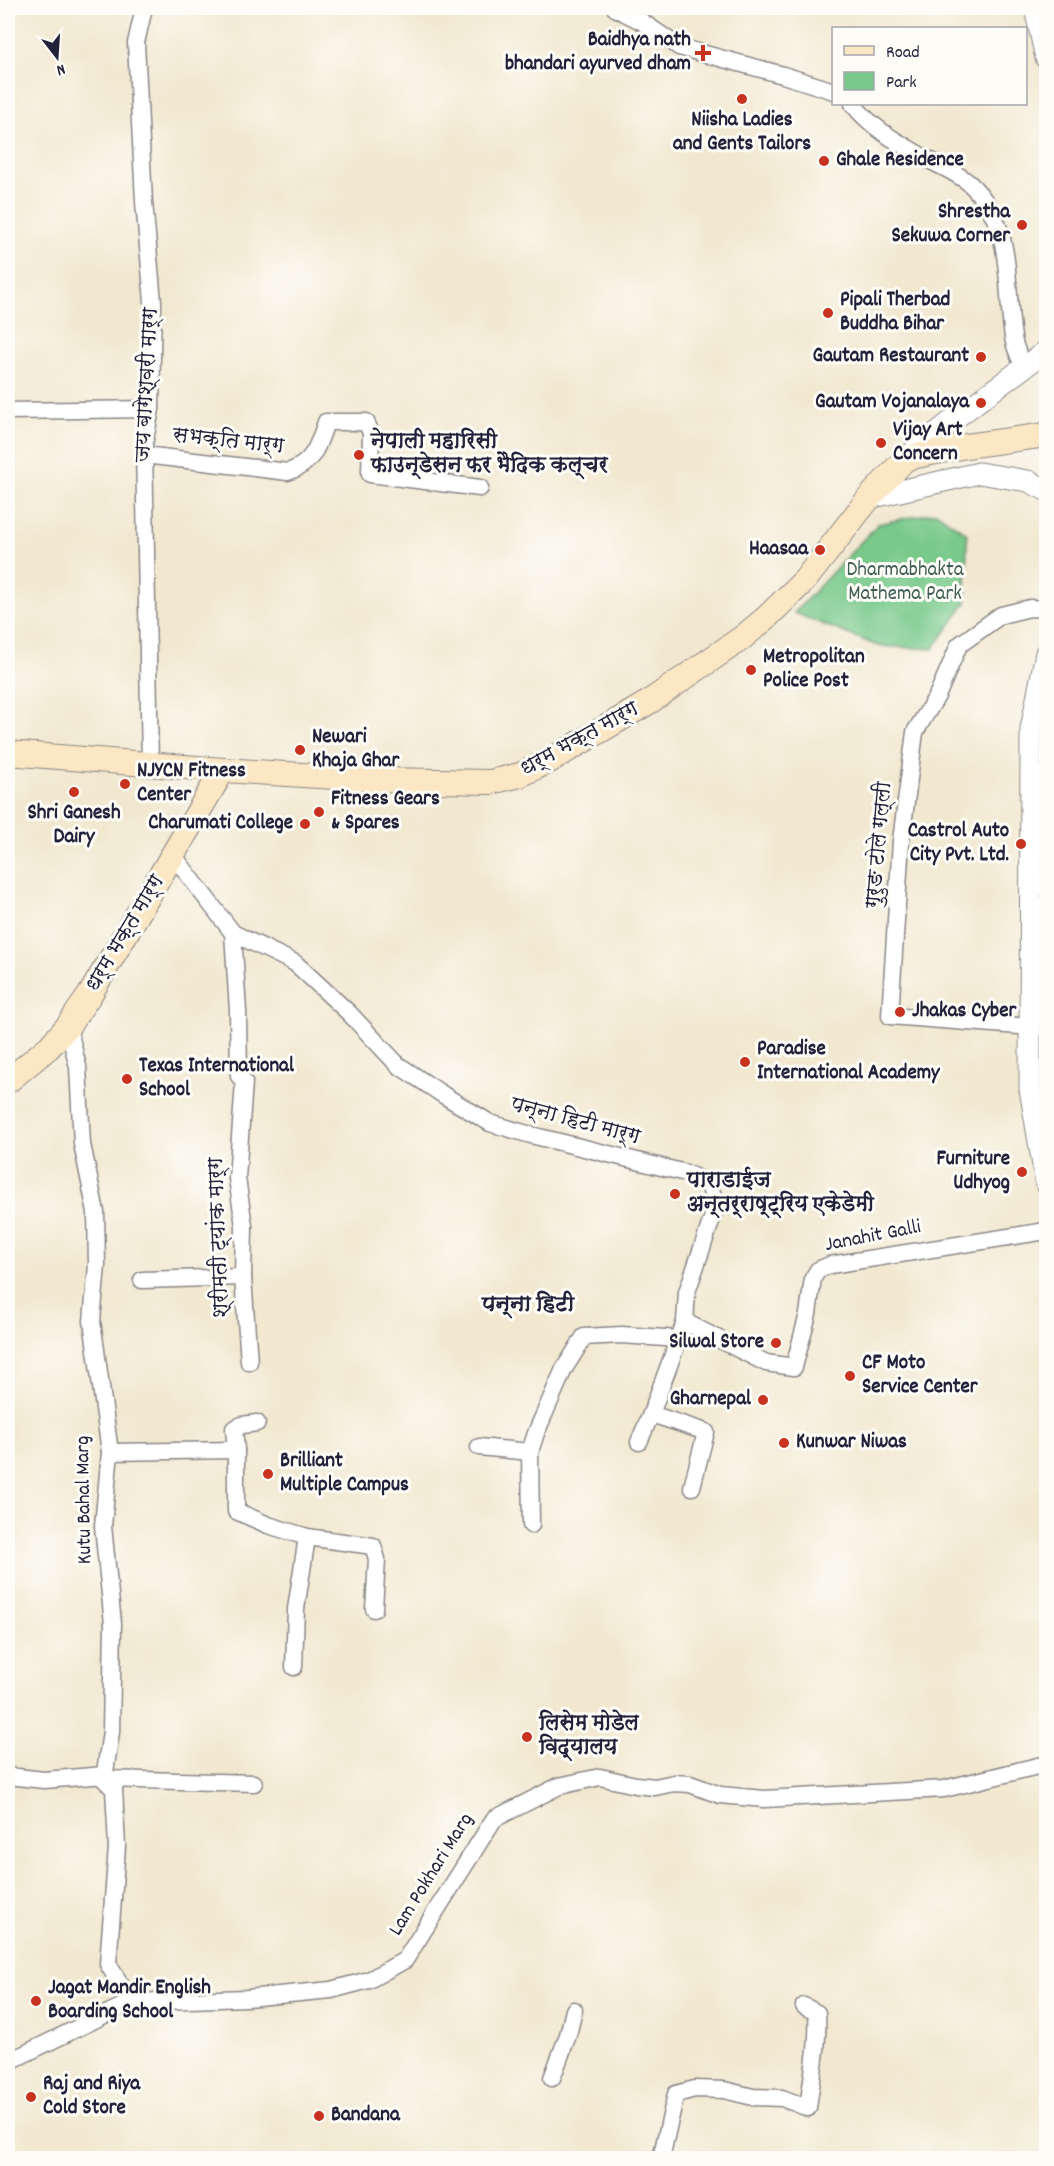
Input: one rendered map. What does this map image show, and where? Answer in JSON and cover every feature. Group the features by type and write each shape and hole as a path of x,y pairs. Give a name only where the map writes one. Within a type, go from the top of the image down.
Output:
{"main road":[{"path":"906,458 966,446 1047,435"},
{"name":"धर्म भक्त मार्ग","path":"8,1081 49,1047 68,1026 107,968 223,770 370,780 456,782 491,782 520,775 549,761 649,702 766,618 805,580 869,498 906,458"},
{"path":"8,753 223,770"}],"street":[{"name":"जय बागेश्वरी मार्ग","path":"144,8 136,43 144,202 153,302 151,409 144,445 150,763"},
{"path":"615,8 635,18 679,47 832,90"},
{"path":"1035,8 1047,58"},
{"path":"854,105 863,117 886,134 947,168 968,183 982,198 1001,232 1007,256 1013,340 1023,367"},
{"path":"906,458 954,419 1047,351"},
{"path":"8,411 151,409"},
{"name":"सभक्ति मार्ग","path":"144,455 288,472 301,468 318,448 326,422 366,422 371,433 370,474 480,488"},
{"path":"869,498 979,473 1028,481 1047,490"},
{"name":"गुरुङ टोले गल्ली","path":"1031,1027 890,1016 901,841 915,732 937,696 959,645 1001,615 1030,608 1047,609"},
{"path":"1047,653 1031,729 1030,1089 1047,1183"},
{"name":"पन्ना हिटी मार्ग","path":"173,855 233,933 296,963 349,1013 398,1065 490,1123 686,1173 708,1184 717,1204 687,1292 685,1322 639,1442"},
{"name":"श्रीमती ट्यांक मार्ग","path":"233,933 239,1076 244,1082 237,1178 244,1226 243,1277 249,1362"},
{"name":"Kutu Bahal Marg","path":"68,1026 78,1067 82,1144 96,1212 97,1265 92,1321 110,1452 103,1526 113,1623 113,1656 111,1732 104,1777"},
{"name":"Janahit Galli","path":"685,1322 766,1363 794,1366 808,1314 813,1278 818,1270 830,1265 1047,1231"},
{"path":"142,1280 243,1277"},
{"path":"531,1525 530,1452 536,1434 570,1372 584,1337 622,1335 679,1338"},
{"path":"651,1414 706,1432 692,1487"},
{"path":"257,1423 242,1425 234,1429 236,1511 268,1525 307,1537 373,1546 377,1559 374,1608"},
{"path":"478,1447 530,1452"},
{"path":"110,1452 236,1449"},
{"path":"294,1667 296,1609 307,1537"},
{"name":"Lam Pokhari Marg","path":"8,2062 131,2002 247,1998 331,1990 369,1980 405,1960 494,1819 560,1786 600,1777 656,1787 674,1783 690,1784 720,1795 764,1799 944,1789 1047,1764"},
{"path":"8,1776 44,1780 104,1777 255,1783"},
{"path":"104,1777 114,1789 117,1847 108,1964 131,2002"},
{"path":"661,2158 676,2094 695,2089 724,2090 753,2097 782,2098 808,2108 818,2024 817,2013 804,2006"},
{"path":"552,2078 568,2035 574,2010"}],"green space":[{"name":"Dharmabhakta Mathema Park","path":"936,512 967,534 966,603 933,649 878,646 794,613 878,524"}],"place":[{"name":"Baidhya nath bhandari ayurved dham","path":"703,53"},
{"name":"Niisha Ladies and Gents Tailors","path":"742,99"},
{"name":"Ghale Residence","path":"824,161"},
{"name":"Shrestha Sekuwa Corner","path":"1022,225"},
{"name":"Pipali Therbad Buddha Bihar","path":"828,313"},
{"name":"Gautam Restaurant","path":"981,357"},
{"name":"Gautam Vojanalaya","path":"981,403"},
{"name":"Vijay Art Concern","path":"881,443"},
{"name":"नेपाली महारिसी फाउन्डेसन फर भैदिक कल्चर","path":"359,455"},
{"name":"Haasaa","path":"820,550"},
{"name":"Metropolitan Police Post","path":"751,670"},
{"name":"Newari Khaja Ghar","path":"300,750"},
{"name":"NJYCN Fitness Center","path":"125,784"},
{"name":"Shri Ganesh Dairy","path":"74,792"},
{"name":"Fitness Gears & Spares","path":"319,812"},
{"name":"Charumati College","path":"305,824"},
{"name":"Castrol Auto City Pvt. Ltd.","path":"1021,844"},
{"name":"Jhakas Cyber","path":"900,1012"},
{"name":"Paradise International Academy","path":"745,1062"},
{"name":"Texas International School","path":"127,1079"},
{"name":"Furniture Udhyog","path":"1022,1172"},
{"name":"पाराडाईज अन्तर्राष्ट्रिय एकेडेमी","path":"675,1194"},
{"name":"Silwal Store","path":"776,1343"},
{"name":"CF Moto Service Center","path":"850,1376"},
{"name":"Gharnepal","path":"763,1400"},
{"name":"Kunwar Niwas","path":"784,1443"},
{"name":"Brilliant Multiple Campus","path":"268,1474"},
{"name":"लिसेम मोडेल विद्यालय","path":"527,1737"},
{"name":"Jagat Mandir English Boarding School","path":"36,2001"},
{"name":"Raj and Riya Cold Store","path":"31,2097"},
{"name":"Bandana","path":"319,2116"}],"district":[{"name":"पन्ना हिटी","path":"528,1305"}]}
